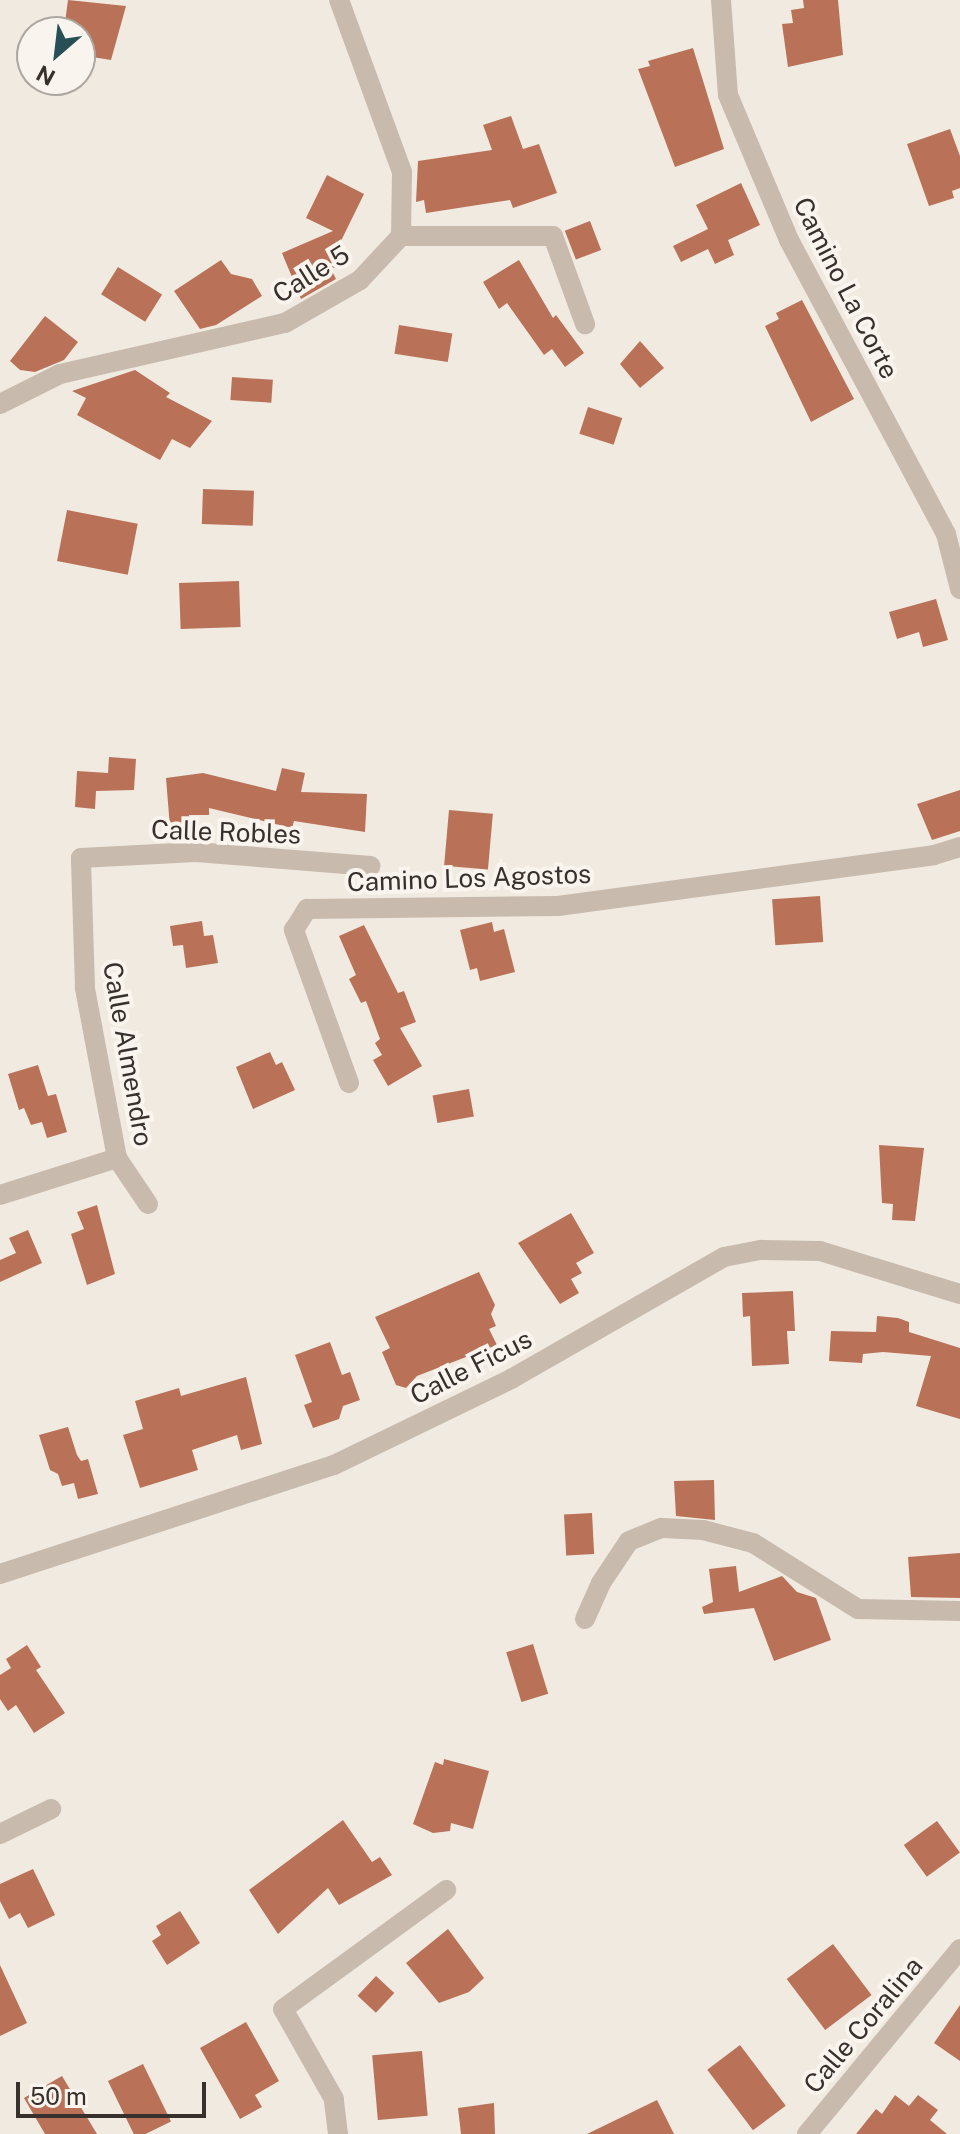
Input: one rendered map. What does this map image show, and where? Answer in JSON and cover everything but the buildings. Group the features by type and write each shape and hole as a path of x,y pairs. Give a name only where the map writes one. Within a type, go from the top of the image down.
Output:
{"street":[{"path":"339,0 402,172 401,236 553,236 585,324"},
{"name":"Camino La Corte","path":"721,0 728,95 789,240 946,534 960,589"},
{"name":"Calle 5","path":"0,404 60,374 285,323 360,280 401,236"},
{"name":"Camino Los Agostos","path":"349,1083 294,930 307,909 558,906 934,855 960,847"},
{"name":"Calle Robles","path":"81,858 196,852 370,866"},
{"name":"Calle Almendro","path":"81,858 85,988 117,1158 148,1204"},
{"path":"0,1195 117,1158"},
{"name":"Calle Ficus","path":"0,1574 334,1465 511,1379 679,1279 724,1257 761,1250 820,1251 960,1294"},
{"path":"585,1619 601,1583 629,1541 662,1528 703,1530 753,1543 858,1609 960,1611"},
{"path":"0,1834 51,1809"},
{"path":"338,2134 334,2099 283,2009 446,1890"},
{"name":"Calle Coralina","path":"807,2134 960,1949"}]}
